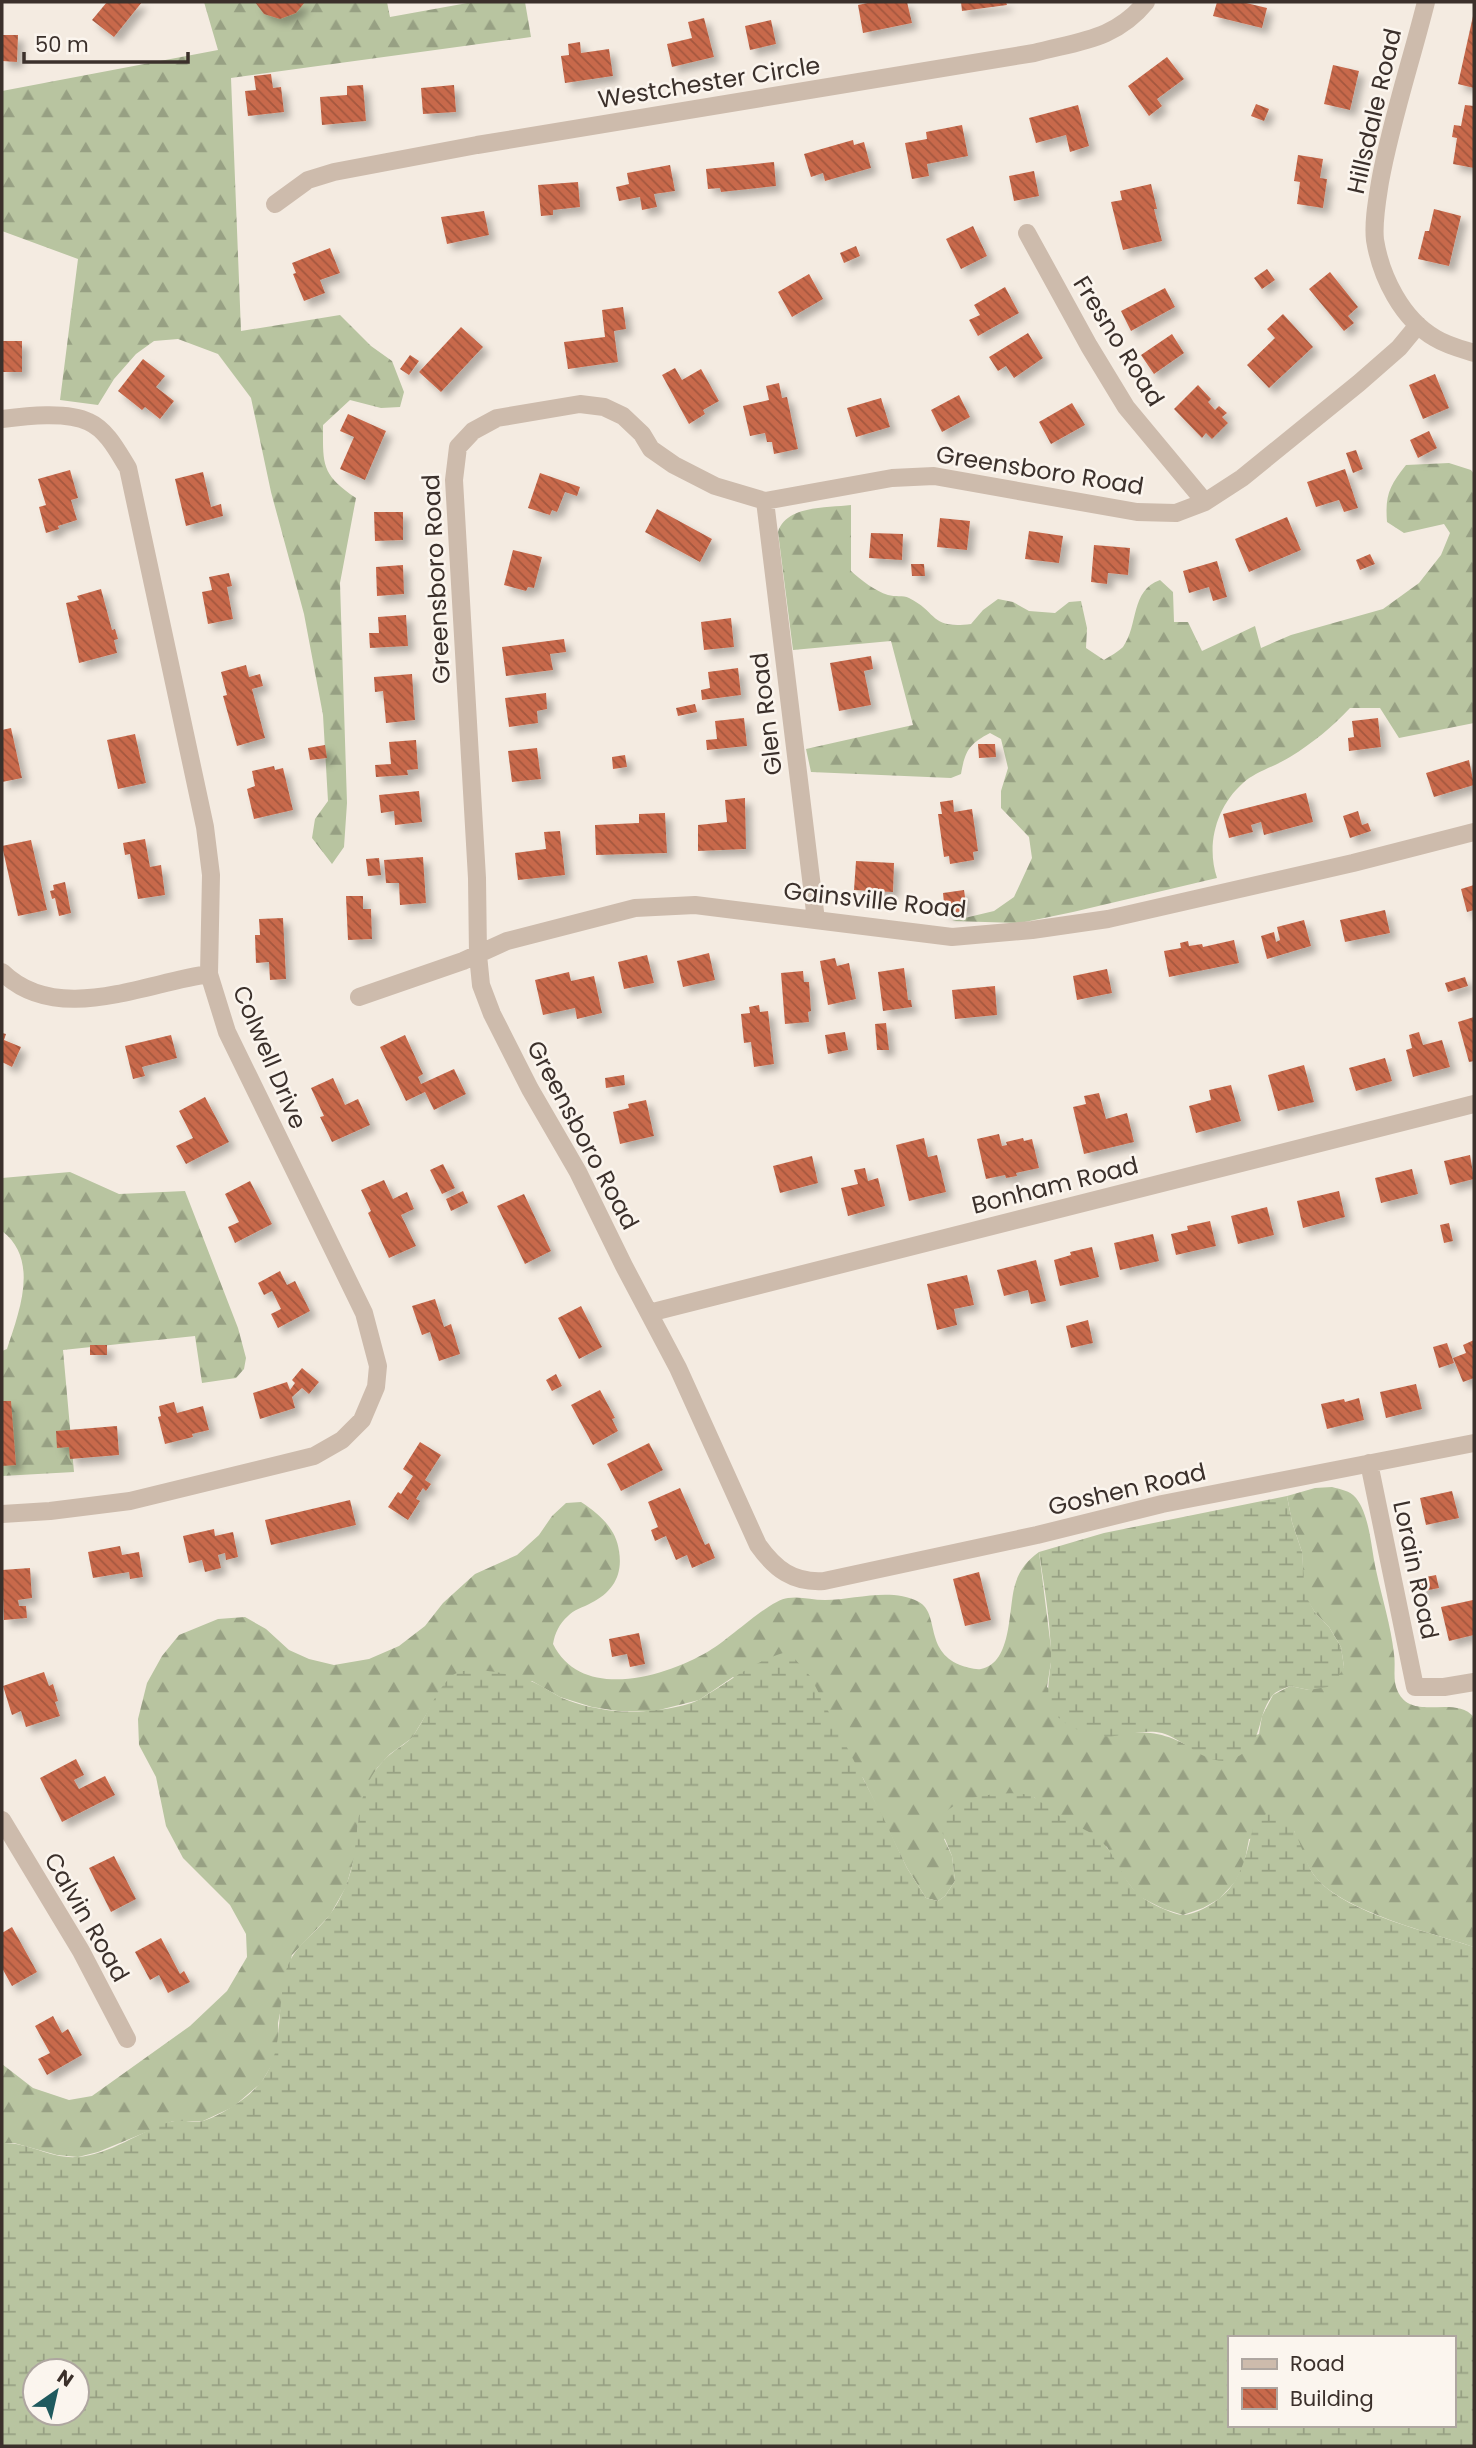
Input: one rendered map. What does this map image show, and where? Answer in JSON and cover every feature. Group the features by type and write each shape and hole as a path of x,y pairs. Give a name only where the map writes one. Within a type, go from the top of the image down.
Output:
{"street":[{"name":"Westchester Circle","path":"275,204 308,180 334,172 477,145 1034,53 1105,35 1133,18 1146,2"},
{"name":"Hillsdale Road","path":"1426,2 1387,142 1376,212 1375,240 1385,275 1404,311 1435,338 1474,353"},
{"name":"Fresno Road","path":"1027,233 1126,407 1205,502"},
{"name":"Greensboro Road","path":"791,1577 773,1563 758,1545 700,1414 574,1164 539,1105 492,1014 481,985 454,481 458,447 473,431 497,418 580,404 604,407 623,416 642,434 651,449 674,466 715,486 765,501 892,478 934,476 1137,512 1176,513 1205,502 1242,478 1359,383 1399,348 1418,325"},
{"name":"Colwell Drive","path":"2,419 61,416 90,422 110,440 128,468 205,827 211,875 209,974 227,1032 364,1313 378,1366 376,1387 362,1420 342,1440 314,1456 130,1501 2,1514"},
{"name":"Glen Road","path":"765,501 816,920"},
{"name":"Gainsville Road","path":"359,997 447,968 524,935 635,908 695,905 952,937 1032,930 1108,919 1353,863 1474,832"},
{"path":"2,972 15,985 37,995 70,1000 125,992 209,974"},
{"name":"Bonham Road","path":"649,1313 1474,1104"},
{"name":"Goshen Road","path":"791,1577 802,1581 824,1581 1037,1535 1162,1504 1474,1443"},
{"name":"Lorain Road","path":"1369,1463 1415,1687 1444,1687 1474,1682"},
{"name":"Calvin Road","path":"2,1820 81,1951 127,2039"}],"green space":[{"path":"204,2 387,2 390,17 473,2 525,2 531,37 231,78 241,331 340,315 371,346 392,361 404,392 400,407 381,408 350,400 323,425 326,467 336,482 356,498 340,583 347,803 344,847 332,864 312,838 315,819 328,801 323,715 304,614 271,492 251,398 218,354 178,339 154,341 136,354 114,379 98,405 60,400 78,259 2,231 2,91 218,50"},
{"path":"1449,463 1471,470 1474,474 1474,723 1399,738 1380,708 1350,708 1307,746 1248,779 1226,803 1213,840 1217,878 1020,923 952,921 994,911 1014,897 1032,858 1029,837 1001,808 1001,791 1008,768 1001,739 990,733 977,741 966,754 961,774 951,778 811,772 806,749 913,725 891,641 793,650 778,532 782,523 799,512 851,505 851,571 878,591 909,598 941,622 971,624 983,610 998,599 1013,602 1029,611 1055,613 1069,602 1081,601 1087,628 1086,648 1104,660 1123,647 1139,600 1150,585 1160,580 1173,592 1174,622 1188,622 1202,651 1255,626 1261,648 1291,635 1383,609 1419,583 1441,555 1450,533 1444,524 1404,533 1387,522 1387,505 1392,485 1406,465"},
{"path":"70,1172 119,1194 185,1191 238,1328 246,1358 244,1369 236,1378 202,1383 195,1336 63,1350 74,1472 2,1476 2,1351 7,1349 17,1319 23,1271 14,1243 2,1231 2,1178"},
{"path":"1332,1487 1353,1495 1364,1514 1391,1633 1398,1692 1405,1701 1413,1705 1456,1708 1474,1717 1474,1947 1391,1920 1348,1902 1330,1891 1310,1868 1294,1831 1249,1839 1244,1865 1235,1882 1219,1899 1183,1915 1164,1909 1138,1896 1120,1872 1107,1847 1048,1810 1034,1797 944,1839 952,1856 955,1881 938,1901 926,1898 907,1868 863,1778 733,1677 699,1700 655,1711 618,1711 592,1707 560,1697 532,1681 444,1685 412,1738 390,1754 377,1768 365,1792 358,1823 356,1852 346,1887 330,1915 292,1955 278,2023 279,2042 273,2063 261,2083 233,2107 203,2121 173,2121 98,2152 78,2157 57,2155 14,2143 2,2143 2,2064 33,2088 69,2100 92,2096 190,2026 227,1991 247,1957 246,1934 230,1905 183,1858 166,1826 156,1777 139,1745 138,1719 147,1683 162,1656 179,1635 218,1619 245,1617 266,1629 289,1650 309,1659 334,1665 369,1659 399,1646 425,1626 443,1603 475,1574 517,1555 539,1535 552,1516 566,1503 581,1502 610,1529 617,1543 620,1560 618,1575 611,1588 599,1599 570,1614 555,1636 553,1644 566,1662 583,1673 604,1679 625,1679 670,1669 717,1646 780,1600 797,1597 825,1600 884,1595 896,1595 919,1602 929,1615 941,1651 960,1665 981,1669 991,1665 1004,1646 1017,1580 1024,1566 1039,1552 1052,1656 1047,1687 1100,1736 1142,1733 1165,1736 1203,1755 1259,1734 1262,1716 1273,1695 1290,1686 1309,1690 1344,1667 1341,1647 1304,1595 1302,1552 1287,1496 1315,1488"},
{"path":"1287,1496 1302,1552 1305,1595 1341,1647 1344,1667 1333,1686 1309,1690 1290,1686 1276,1693 1267,1704 1251,1746 1235,1758 1225,1761 1198,1753 1162,1733 1098,1736 1073,1728 1056,1715 1049,1695 1050,1640 1039,1552 1104,1533"},
{"path":"783,1653 794,1658 810,1676 907,1868 926,1898 938,1901 955,1881 952,1856 940,1827 943,1814 960,1802 976,1797 1018,1793 1034,1797 1060,1817 1101,1841 1141,1896 1180,1915 1207,1907 1232,1885 1243,1865 1256,1819 1269,1813 1292,1828 1314,1874 1332,1892 1349,1903 1391,1921 1474,1947 1474,2446 2,2446 2,2143 12,2143 67,2157 89,2155 170,2122 199,2121 218,2115 257,2087 267,2073 277,2043 288,1965 298,1949 332,1911 349,1878 361,1805 369,1782 383,1761 413,1736 436,1696 453,1675 469,1670 504,1673 540,1685 575,1703 615,1711 672,1708 702,1698 772,1657"}],"building":[{"path":"107,2 142,2 114,37 92,20"},
{"path":"255,2 305,2 296,13 280,19 264,14"},
{"path":"872,2 907,2 912,23 863,33 858,5"},
{"path":"961,2 1006,2 1007,5 962,11"},
{"path":"1217,2 1242,2 1267,8 1262,28 1213,16"},
{"path":"1474,16 1474,88 1458,84"},
{"path":"704,18 714,57 672,67 667,44 692,38 688,22"},
{"path":"771,20 776,44 750,50 745,26"},
{"path":"2,35 18,35 17,62 2,61"},
{"path":"580,42 581,53 609,49 613,76 565,83 561,56 569,55 568,44"},
{"path":"1167,57 1184,79 1157,99 1162,106 1149,116 1128,86"},
{"path":"1333,65 1359,71 1350,110 1324,104"},
{"path":"271,74 273,88 281,87 284,112 248,116 245,91 256,90 254,76"},
{"path":"363,85 366,121 322,125 320,97 347,95 347,86"},
{"path":"454,85 456,112 423,114 421,88"},
{"path":"1256,104 1269,109 1264,121 1251,116"},
{"path":"1078,105 1089,146 1070,152 1066,135 1036,143 1029,118"},
{"path":"1465,105 1474,106 1474,168 1453,164 1457,138 1452,137 1454,125 1461,126"},
{"path":"962,125 968,156 927,164 929,176 912,179 905,143 927,139 926,132"},
{"path":"853,140 854,145 864,142 871,168 825,181 823,173 811,177 804,154"},
{"path":"1298,155 1323,159 1320,178 1327,179 1323,208 1297,204 1300,182 1294,181"},
{"path":"774,162 776,186 721,192 720,188 708,189 706,169"},
{"path":"670,165 675,191 654,194 657,207 642,210 640,197 619,201 616,187 629,184 627,173"},
{"path":"1034,171 1039,196 1014,201 1009,176"},
{"path":"578,182 580,207 553,210 553,215 541,216 538,185"},
{"path":"1151,184 1162,241 1123,250 1111,202 1122,200 1120,191"},
{"path":"1434,209 1461,216 1449,266 1418,259"},
{"path":"484,211 489,235 447,244 441,217"},
{"path":"973,226 987,256 961,269 946,239"},
{"path":"856,246 860,256 844,263 840,253"},
{"path":"330,248 340,273 320,280 325,293 304,301 293,274 296,273 292,263"},
{"path":"1267,269 1275,280 1262,289 1254,278"},
{"path":"1330,272 1358,307 1348,316 1354,323 1344,331 1309,289"},
{"path":"809,274 823,299 792,317 778,292"},
{"path":"1005,287 1019,313 978,336 969,320 980,315 974,305"},
{"path":"1165,288 1175,307 1131,331 1121,311"},
{"path":"623,307 626,329 614,331 618,362 568,369 564,342 605,337 602,310"},
{"path":"1283,314 1313,347 1269,388 1247,365 1275,338 1267,329"},
{"path":"461,327 483,347 441,392 419,372"},
{"path":"1028,333 1043,358 1014,378 1006,366 998,371 989,357"},
{"path":"1172,334 1184,353 1154,374 1141,355"},
{"path":"2,341 22,341 22,372 2,372"},
{"path":"410,355 419,361 409,375 400,369"},
{"path":"143,359 165,376 156,387 174,401 160,419 145,407 142,410 118,391"},
{"path":"675,368 682,380 701,369 719,401 703,410 705,414 689,424 662,375"},
{"path":"1435,374 1449,408 1423,419 1409,385"},
{"path":"779,383 782,398 787,397 798,449 774,454 772,442 767,442 765,433 750,436 743,406 769,400 766,386"},
{"path":"1198,385 1211,399 1208,402 1215,410 1219,406 1227,413 1222,417 1228,423 1212,439 1206,433 1202,438 1174,409"},
{"path":"959,395 970,417 942,432 931,410"},
{"path":"881,398 890,427 856,437 847,408"},
{"path":"1072,403 1085,425 1051,444 1039,422"},
{"path":"348,414 386,431 365,480 340,469 354,437 340,431"},
{"path":"1429,431 1437,448 1418,458 1410,440"},
{"path":"1356,450 1363,469 1353,473 1346,453"},
{"path":"1345,469 1358,508 1344,512 1339,500 1316,507 1307,482"},
{"path":"70,470 78,498 71,500 77,520 46,533 39,507 46,505 38,479"},
{"path":"203,472 211,507 221,504 223,516 186,526 175,479"},
{"path":"540,473 580,487 577,496 565,492 557,512 552,510 550,515 528,508"},
{"path":"657,509 712,539 700,562 645,532"},
{"path":"374,512 403,512 403,540 375,541"},
{"path":"1287,517 1301,550 1249,572 1235,539"},
{"path":"940,518 970,521 967,550 937,547"},
{"path":"1029,531 1063,536 1059,563 1025,559"},
{"path":"871,533 903,534 902,560 869,558"},
{"path":"1094,545 1130,548 1128,575 1108,573 1107,584 1091,582"},
{"path":"513,550 542,557 534,588 528,587 526,591 504,585"},
{"path":"1370,554 1375,564 1360,570 1356,560"},
{"path":"1217,561 1227,597 1213,601 1209,587 1189,593 1183,571"},
{"path":"911,564 924,564 925,576 912,576"},
{"path":"403,565 404,594 377,596 376,567"},
{"path":"229,573 232,586 227,587 233,619 208,624 202,592 212,590 209,577"},
{"path":"101,589 112,630 115,629 118,639 114,640 117,653 79,663 66,603 79,600 77,596"},
{"path":"406,615 408,646 370,648 369,633 379,633 378,617"},
{"path":"731,618 734,647 704,650 701,622"},
{"path":"564,639 566,652 550,654 553,670 506,676 502,647"},
{"path":"871,656 873,669 864,671 871,705 839,711 830,663"},
{"path":"246,665 249,677 260,674 263,686 252,689 265,738 237,746 223,696 227,695 221,672"},
{"path":"738,668 741,695 702,700 701,690 710,688 708,672"},
{"path":"412,674 415,720 386,723 383,691 375,692 374,677"},
{"path":"546,693 547,709 537,711 538,723 509,727 505,698"},
{"path":"695,704 697,712 678,716 676,708"},
{"path":"744,718 747,746 707,750 706,740 717,739 715,721"},
{"path":"1378,718 1381,747 1349,751 1348,738 1354,737 1352,721"},
{"path":"11,728 22,778 2,782 2,730"},
{"path":"135,734 146,783 118,789 107,740"},
{"path":"416,740 418,769 407,770 408,775 376,777 375,765 391,764 389,742"},
{"path":"978,744 995,744 996,757 979,758"},
{"path":"325,745 327,758 310,760 308,748"},
{"path":"537,748 541,779 512,782 508,751"},
{"path":"625,755 627,767 613,769 612,757"},
{"path":"1469,760 1474,785 1434,797 1426,773"},
{"path":"274,766 275,770 283,768 293,810 254,819 247,789 255,786 252,771"},
{"path":"419,791 422,822 395,825 394,811 381,813 379,795"},
{"path":"1306,793 1313,822 1264,835 1261,822 1251,825 1253,832 1229,838 1223,814"},
{"path":"745,798 746,849 698,851 698,825 727,822 725,800"},
{"path":"953,800 954,812 972,809 978,851 973,852 974,860 950,864 949,856 944,857 938,814 942,814 940,802"},
{"path":"1358,811 1362,825 1368,823 1371,831 1350,838 1343,816"},
{"path":"665,813 667,853 596,855 595,825 639,823 639,814"},
{"path":"560,831 565,875 518,880 515,853 546,849 544,832"},
{"path":"145,839 150,867 161,865 165,895 138,899 130,854 125,855 123,843"},
{"path":"31,840 47,910 18,916 2,846"},
{"path":"423,857 426,903 400,905 399,883 386,883 384,860"},
{"path":"379,858 381,875 368,876 366,859"},
{"path":"856,861 894,863 893,892 854,890"},
{"path":"65,882 71,913 59,916 55,898 52,899 50,891 54,890 53,885"},
{"path":"1474,885 1474,910 1467,912 1461,889"},
{"path":"964,890 967,911 945,913 943,893"},
{"path":"346,896 363,896 363,909 371,909 372,939 348,940"},
{"path":"1385,910 1390,933 1345,942 1340,920"},
{"path":"283,918 286,979 270,980 269,962 256,963 255,935 260,935 259,919"},
{"path":"1304,920 1311,946 1267,959 1261,936 1274,932 1276,942 1280,940 1277,927"},
{"path":"1234,940 1239,963 1169,977 1164,951 1181,948 1180,943 1188,941 1189,946 1202,944 1203,947"},
{"path":"709,953 715,980 683,987 677,961"},
{"path":"647,955 654,983 624,989 618,962"},
{"path":"835,958 837,966 849,963 856,999 828,1005 820,961"},
{"path":"904,968 908,1000 911,1000 912,1007 883,1011 878,972"},
{"path":"1107,969 1112,993 1077,1000 1073,976"},
{"path":"803,971 804,982 809,982 809,1022 785,1024 781,973"},
{"path":"569,972 571,981 594,976 602,1013 577,1019 575,1008 543,1015 535,980"},
{"path":"1465,977 1468,986 1448,992 1445,983"},
{"path":"995,986 997,1015 955,1019 952,990"},
{"path":"759,1005 760,1012 768,1011 774,1064 754,1067 751,1042 744,1043 741,1014 750,1013 749,1007"},
{"path":"1474,1017 1474,1061 1469,1062 1458,1022"},
{"path":"886,1023 889,1050 877,1050 875,1024"},
{"path":"845,1032 848,1050 828,1054 825,1035"},
{"path":"1419,1032 1423,1045 1442,1040 1450,1067 1413,1077 1406,1050 1412,1048 1409,1035"},
{"path":"2,1033 6,1034 4,1040 21,1047 12,1067 2,1062"},
{"path":"171,1035 177,1058 142,1067 145,1076 133,1079 125,1046"},
{"path":"405,1035 423,1074 418,1077 421,1084 454,1069 466,1094 434,1110 425,1092 406,1101 380,1047"},
{"path":"1385,1058 1392,1081 1356,1091 1349,1068"},
{"path":"1304,1065 1314,1102 1278,1111 1268,1075"},
{"path":"624,1075 625,1085 606,1088 605,1078"},
{"path":"333,1078 345,1105 358,1099 370,1125 332,1142 320,1117 324,1116 311,1088"},
{"path":"1231,1085 1241,1121 1196,1133 1189,1106 1211,1100 1209,1090"},
{"path":"1099,1093 1106,1119 1127,1113 1134,1142 1084,1154 1073,1107 1086,1104 1084,1096"},
{"path":"205,1097 229,1142 186,1164 176,1146 193,1138 179,1111"},
{"path":"646,1100 654,1136 620,1144 613,1112 629,1108 628,1104"},
{"path":"999,1134 1002,1146 1007,1145 1006,1142 1023,1138 1024,1141 1032,1139 1039,1168 1016,1173 1017,1176 1006,1178 1005,1175 986,1179 977,1139"},
{"path":"924,1138 928,1157 937,1155 946,1192 909,1201 896,1145"},
{"path":"1470,1155 1474,1179 1450,1185 1444,1161"},
{"path":"812,1156 818,1183 780,1193 773,1166"},
{"path":"443,1164 455,1188 442,1194 430,1170"},
{"path":"865,1168 868,1181 878,1178 885,1206 848,1216 841,1188 858,1184 854,1170"},
{"path":"1412,1169 1418,1194 1381,1203 1375,1178"},
{"path":"384,1180 393,1199 407,1192 414,1209 401,1215 416,1246 389,1258 368,1213 371,1211 361,1190"},
{"path":"250,1181 272,1224 235,1243 228,1227 239,1222 225,1194"},
{"path":"463,1191 468,1203 451,1211 446,1199"},
{"path":"1339,1191 1345,1217 1303,1228 1297,1201"},
{"path":"524,1194 551,1251 525,1264 497,1206"},
{"path":"1267,1207 1274,1235 1238,1244 1231,1216"},
{"path":"1210,1221 1216,1246 1176,1255 1171,1234 1188,1230 1187,1226"},
{"path":"1449,1223 1453,1241 1444,1243 1440,1225"},
{"path":"1153,1234 1159,1261 1120,1270 1114,1243"},
{"path":"1092,1247 1099,1277 1060,1286 1054,1260 1071,1255 1070,1252"},
{"path":"1036,1260 1046,1301 1031,1304 1028,1290 1004,1296 997,1270"},
{"path":"280,1271 287,1285 295,1281 310,1311 278,1328 271,1314 281,1309 272,1291 264,1295 258,1283"},
{"path":"967,1275 974,1305 954,1309 957,1325 937,1330 927,1284"},
{"path":"435,1299 444,1327 451,1324 460,1354 439,1361 430,1332 422,1335 412,1306"},
{"path":"581,1306 602,1347 579,1359 558,1318"},
{"path":"1088,1320 1093,1343 1071,1348 1066,1326"},
{"path":"1474,1340 1474,1378 1463,1382 1453,1358 1466,1353 1463,1345"},
{"path":"1447,1343 1454,1363 1439,1368 1433,1347"},
{"path":"90,1345 107,1345 107,1355 90,1355"},
{"path":"302,1368 319,1382 309,1394 302,1388 292,1397 295,1408 260,1419 253,1393 287,1382 290,1390 295,1383 292,1380"},
{"path":"556,1374 562,1386 552,1391 546,1380"},
{"path":"1416,1384 1422,1409 1386,1418 1380,1392"},
{"path":"600,1390 615,1418 612,1419 618,1431 593,1445 571,1405"},
{"path":"1359,1398 1364,1420 1327,1429 1321,1404"},
{"path":"2,1401 11,1401 16,1465 2,1466"},
{"path":"174,1402 177,1413 203,1406 209,1430 165,1444 158,1417 161,1416 159,1406"},
{"path":"117,1426 119,1455 70,1459 69,1447 57,1448 56,1431"},
{"path":"420,1442 441,1455 425,1480 431,1484 426,1491 423,1488 416,1499 420,1501 408,1520 388,1507 413,1476 403,1469"},
{"path":"649,1443 663,1470 621,1491 607,1464"},
{"path":"680,1488 705,1545 709,1543 715,1558 692,1568 687,1555 676,1560 666,1536 655,1541 651,1530 658,1527 648,1502"},
{"path":"1452,1491 1459,1518 1426,1525 1420,1498"},
{"path":"350,1500 356,1525 271,1545 265,1520"},
{"path":"214,1529 215,1536 233,1532 238,1557 226,1560 225,1553 218,1555 221,1568 205,1572 202,1560 189,1563 183,1536"},
{"path":"120,1546 122,1555 139,1552 143,1577 130,1579 129,1572 93,1578 88,1552"},
{"path":"30,1568 32,1598 18,1600 19,1606 26,1606 27,1618 4,1620 2,1570"},
{"path":"979,1572 991,1620 965,1626 953,1579"},
{"path":"1436,1575 1439,1588 1419,1592 1416,1579"},
{"path":"1473,1600 1474,1635 1449,1641 1441,1607"},
{"path":"639,1633 645,1664 630,1667 627,1654 612,1657 609,1639"},
{"path":"44,1672 49,1686 53,1684 60,1716 26,1727 21,1711 12,1715 3,1686"},
{"path":"76,1759 84,1775 74,1780 79,1789 105,1776 115,1795 62,1822 40,1778"},
{"path":"114,1856 136,1899 111,1912 89,1868"},
{"path":"12,1927 37,1972 12,1986 2,1968 2,1933"},
{"path":"161,1938 180,1974 184,1971 190,1982 168,1993 159,1975 150,1980 135,1952"},
{"path":"53,2016 62,2033 68,2029 82,2055 47,2075 38,2059 50,2053 35,2026"}]}
